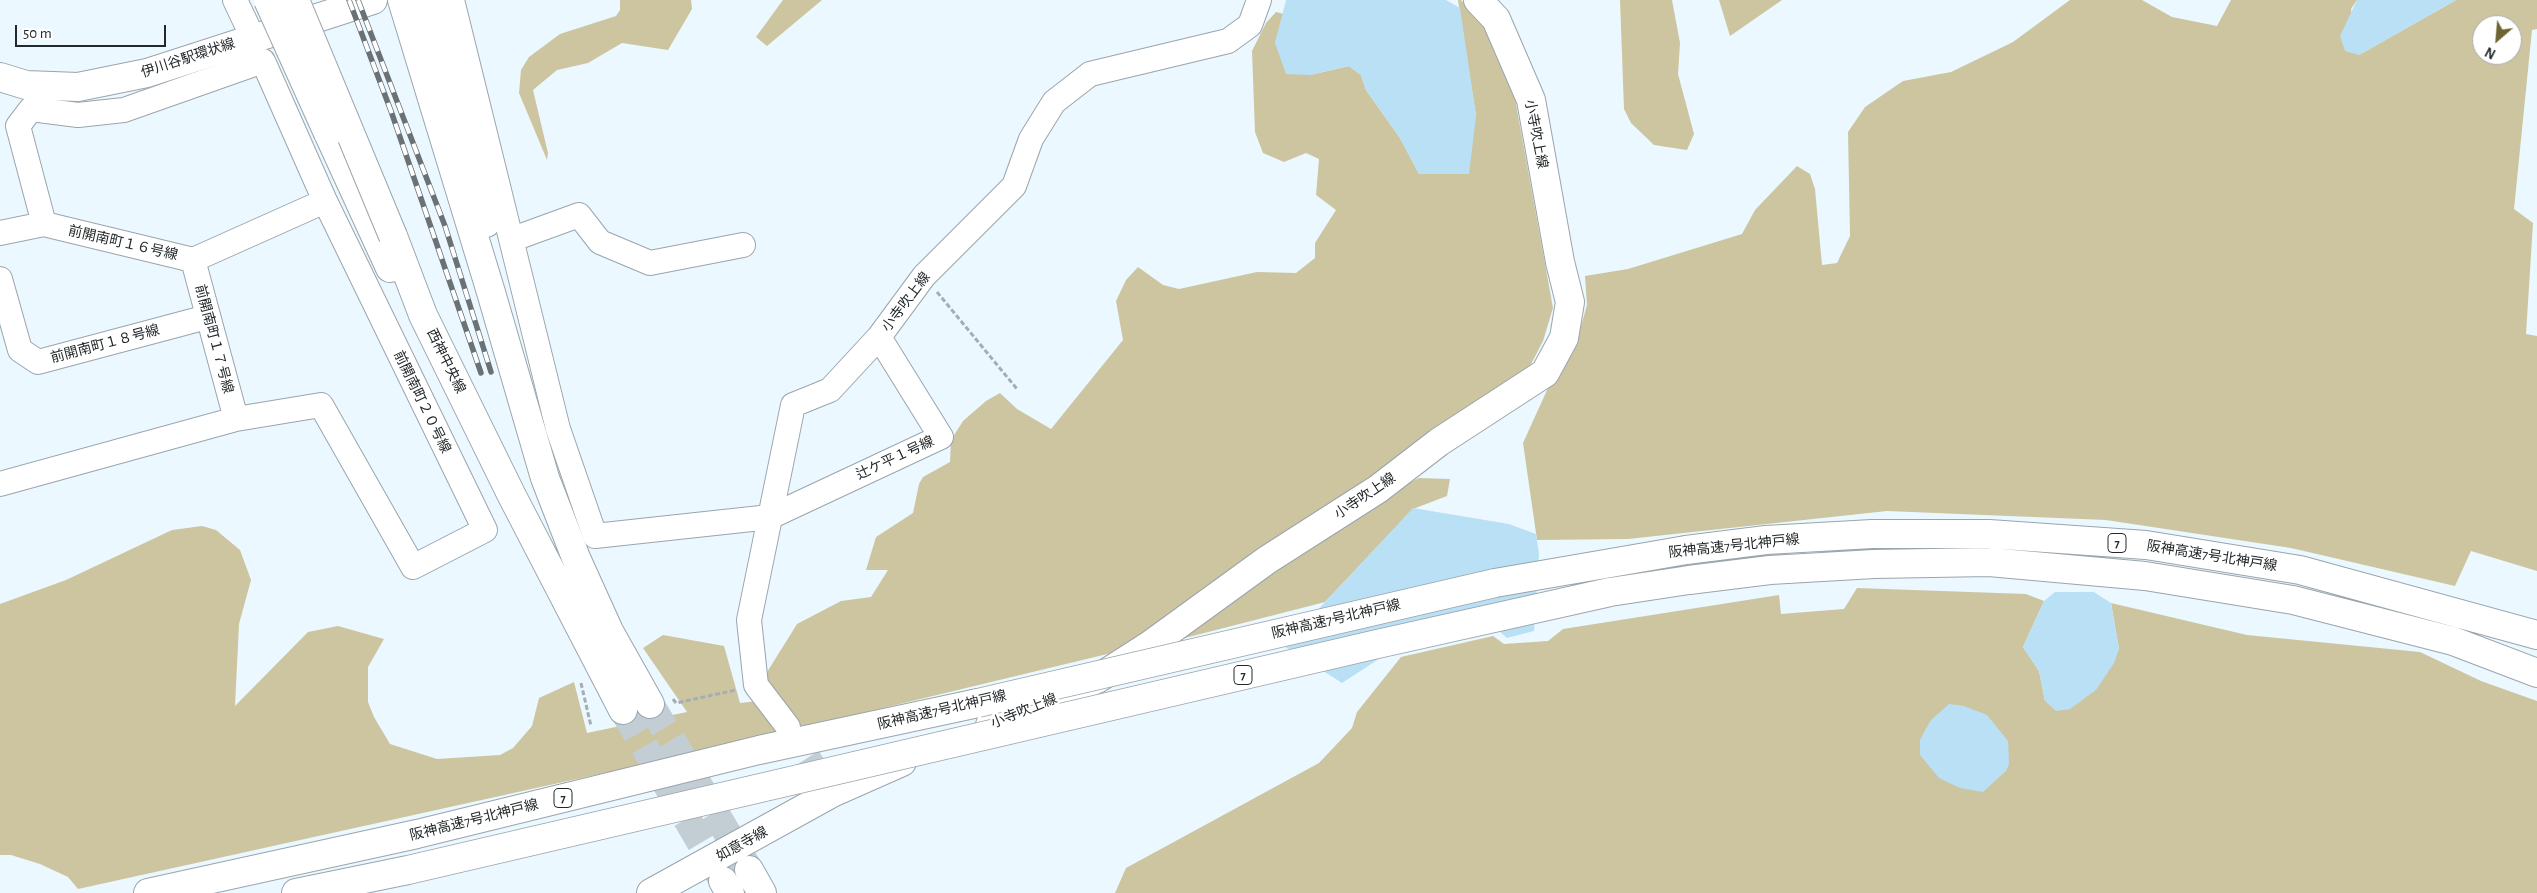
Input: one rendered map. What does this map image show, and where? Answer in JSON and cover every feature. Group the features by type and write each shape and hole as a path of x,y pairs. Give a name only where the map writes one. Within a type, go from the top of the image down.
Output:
{"main road":[{"path":"268,0 397,282 511,494"},
{"name":"西神中央線","path":"295,0 393,236 423,315 511,494 624,710"},
{"name":"伊川谷駅環状線","path":"0,77 26,85 78,88 147,73 373,0"},
{"path":"402,0 545,478 576,558 609,632 663,703"},
{"path":"427,0 470,148 529,424"},
{"name":"小寺吹上線","path":"832,793 962,736 1039,707 1097,679 1150,645 1267,560 1378,489 1440,442 1545,373 1564,338 1570,302 1560,262 1531,100 1496,19 1478,0"},
{"name":"阪神高速7号北神戸線","path":"148,893 417,834 759,750 978,703 1494,583 1686,550 1766,540 1882,534 1989,534 2146,545 2300,570 2537,635"},
{"name":"阪神高速7号北神戸線","path":"296,893 408,870 1373,645 1610,592 1770,570 1874,564 1989,562 2145,576 2293,600 2453,641 2537,673"},
{"name":"如意寺線","path":"651,893 832,793"}],"street":[{"path":"235,0 253,38"},
{"path":"452,0 513,238 558,429 595,536 770,517"},
{"name":"小寺吹上線","path":"756,685 749,620 793,405 830,390 879,338 924,276 1014,186 1031,139 1054,102 1090,74 1228,41 1250,25 1259,0"},
{"name":"前開南町２０号線","path":"0,484 236,419 321,405 413,567 485,530 325,201 263,61 124,110 78,115 31,109 18,126 44,224"},
{"name":"前開南町１６号線","path":"0,233 44,224 194,260 325,201"},
{"path":"513,238 579,216 600,242 650,263 743,245"},
{"name":"前開南町１７号線","path":"194,260 207,317 236,419"},
{"name":"前開南町１８号線","path":"0,279 20,350 38,362 207,317"},
{"name":"辻ケ平１号線","path":"770,517 941,437 879,338"},
{"path":"756,685 788,727"}],"path":[{"path":"924,276 1016,389"},
{"path":"580,681 591,726"},
{"path":"663,703 756,685"}],"shaded area":[{"path":"620,0 691,0 692,9 668,50 622,43 588,63 557,70 533,90 548,153 547,160 519,93 521,70 529,57 560,34 616,16 620,10"},
{"path":"783,0 822,0 767,46 756,37"},
{"path":"1458,0 1461,0 1490,32 1514,93 1553,308 1543,341 1527,372 1128,649 713,749 78,889 68,877 40,864 11,855 0,855 0,604 66,580 172,530 202,526 216,530 240,550 251,580 239,624 235,706 308,632 338,626 384,639 368,667 368,702 374,717 390,744 437,759 500,755 513,748 532,726 539,698 574,682 587,733 687,712 643,648 663,635 724,646 740,703 759,701 764,677 797,624 841,601 871,597 888,570 866,570 876,537 913,513 919,484 923,477 950,462 951,440 963,421 986,401 1000,393 1017,409 1051,429 1123,340 1116,301 1126,280 1138,267 1163,285 1179,289 1257,272 1296,273 1315,258 1315,243 1336,210 1316,195 1319,159 1306,153 1284,162 1263,153 1255,132 1252,51 1266,23 1276,12 1284,14 1275,43 1310,75 1349,66 1361,75 1366,90 1400,138 1419,174 1476,116"},
{"path":"1620,0 1672,0 1680,43 1678,74 1694,134 1687,150 1654,145 1631,123 1624,109"},
{"path":"1719,0 1782,0 1730,36"},
{"path":"2070,0 2142,0 2172,17 2217,26 2231,0 2357,0 2351,9 2359,55 2456,0 2537,0 2537,29 2532,30 2514,209 2533,223 2526,334 2537,336 2537,571 2471,551 2455,586 2291,548 2106,520 1887,511 1628,539 1537,540 1523,443 1548,388 1574,351 1587,305 1585,276 1628,269 1742,234 1755,210 1797,166 1810,174 1815,189 1822,265 1837,263 1850,236 1848,132 1865,107 1903,81 1951,72 2013,42"},
{"path":"1419,478 1450,479 1447,496 1413,509 1325,602 1177,640 1362,507"},
{"path":"1857,588 2026,594 2044,601 2023,647 2039,671 2045,701 2119,649 2111,603 2247,635 2420,652 2481,681 2537,701 2537,893 1115,893 1126,868 1319,763 1352,728 1357,712 1401,657 1493,636 1504,644 1548,641 1563,629 1779,595 1781,614 1844,609"}],"water":[{"path":"1286,0 1446,0 1460,8 1476,116 1469,174 1419,174 1400,138 1366,90 1361,75 1349,66 1310,75 1286,74 1275,43"},
{"path":"2357,0 2456,0 2359,55 2345,51 2340,36"},
{"path":"1413,508 1509,524 1536,534 1539,554 1534,631 1507,638 1486,620 1405,642 1342,683 1284,646"},
{"path":"2055,592 2094,592 2111,603 2119,649 2114,663 2096,690 2070,709 2056,711 2045,701 2039,671 2023,647 2044,601"},
{"path":"1949,704 1964,706 1987,715 2008,741 2009,764 2006,771 1983,792 1960,788 1939,778 1920,755 1920,740 1923,734 1931,720"}],"tunnel":[{"path":"650,704 747,866"},
{"path":"623,710 722,879"},
{"path":"789,727 829,789"}],"railway":[{"path":"349,0 391,111 481,373"},
{"path":"358,0 445,226 491,372"}]}
